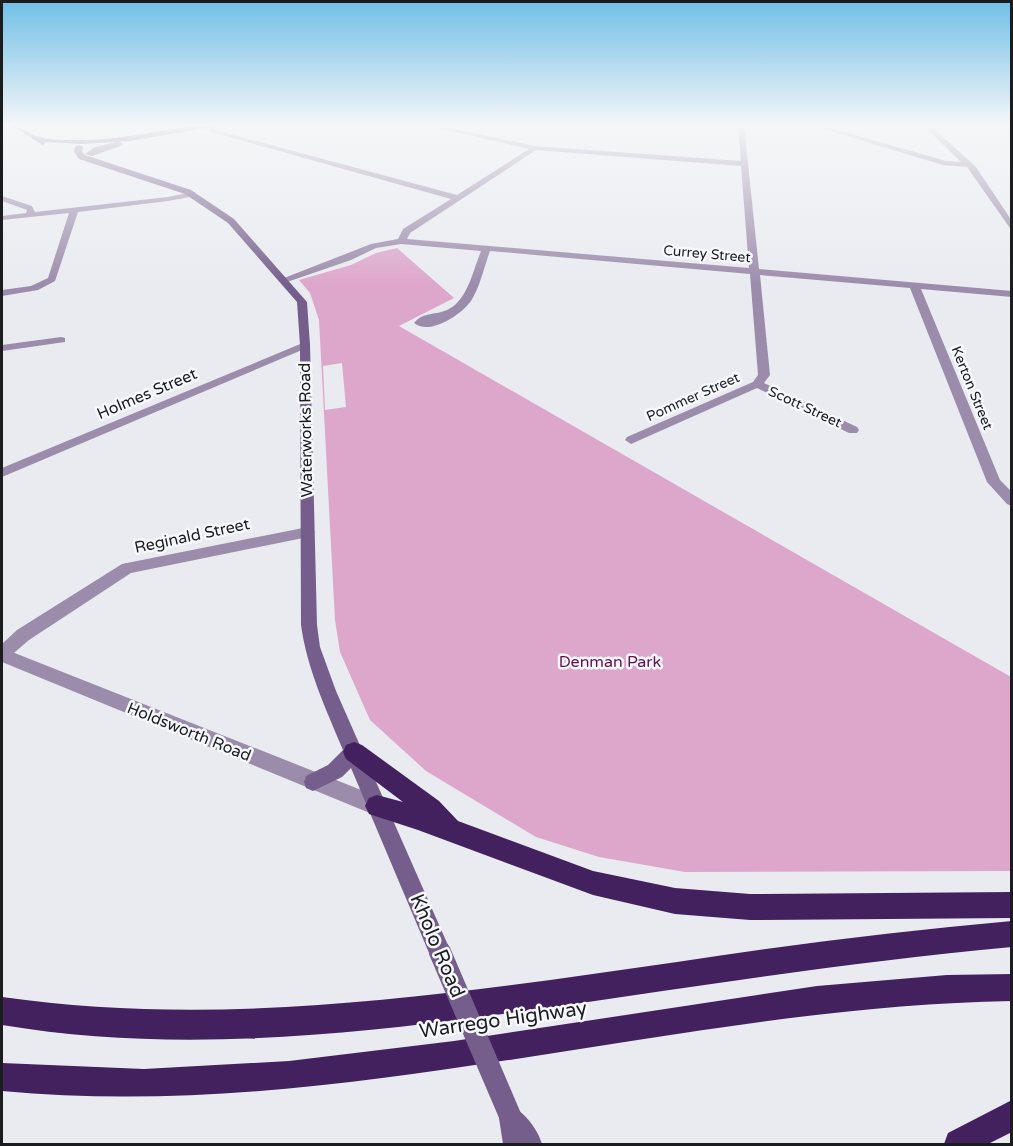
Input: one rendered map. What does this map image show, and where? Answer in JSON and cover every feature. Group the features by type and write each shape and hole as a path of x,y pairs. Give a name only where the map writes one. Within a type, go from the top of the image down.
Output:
{"highway":[{"path":"354,752 431,809 452,830"},
{"path":"377,806 452,830 592,883 675,901 761,907 1011,905"},
{"name":"Warrego Highway","path":"2,1011 83,1021 179,1025 279,1023 392,1014 500,1001 850,949 1011,934"},
{"name":"Warrego Highway","path":"2,1077 79,1082 164,1083 291,1075 492,1050 815,999 893,990 1011,987"},
{"path":"959,1144 1011,1115"}],"main road":[{"name":"Waterworks Road","path":"156,178 192,194 235,225 284,280 303,306 309,625 312,647 327,691 377,806"},
{"path":"313,782 335,771 354,752"},
{"name":"Kholo Road","path":"377,806 511,1118 530,1144"},
{"name":"Kholo Road","path":"511,1118 515,1144"}],"street":[{"path":"387,178 458,198"},
{"path":"401,241 406,231 488,178"},
{"name":"Pommer Street","path":"631,440 757,384 764,375 746,178"},
{"path":"978,178 1011,228"},
{"path":"2,218 192,194"},
{"path":"2,198 30,209 29,215"},
{"path":"2,294 33,290 52,279 74,210"},
{"name":"Currey Street","path":"284,280 348,258 374,246 401,241 1011,294"},
{"path":"451,312 466,300 486,250"},
{"name":"Kerton Street","path":"914,285 994,482 1009,500"},
{"path":"2,348 62,340"},
{"name":"Holmes Street","path":"2,473 305,345"},
{"name":"Scott Street","path":"757,384 853,430"},
{"name":"Reginald Street","path":"2,654 23,635 127,568 308,532"},
{"name":"Holdsworth Road","path":"2,654 377,806"}],"green space":[{"name":"Denman Park","path":"397,248 454,298 399,326 1011,677 1011,871 685,872 599,857 536,837 426,771 370,720 340,652 335,620 319,320 310,293 299,280 351,265 376,253","holes":["342,363 346,407 325,410 323,366"]}]}
